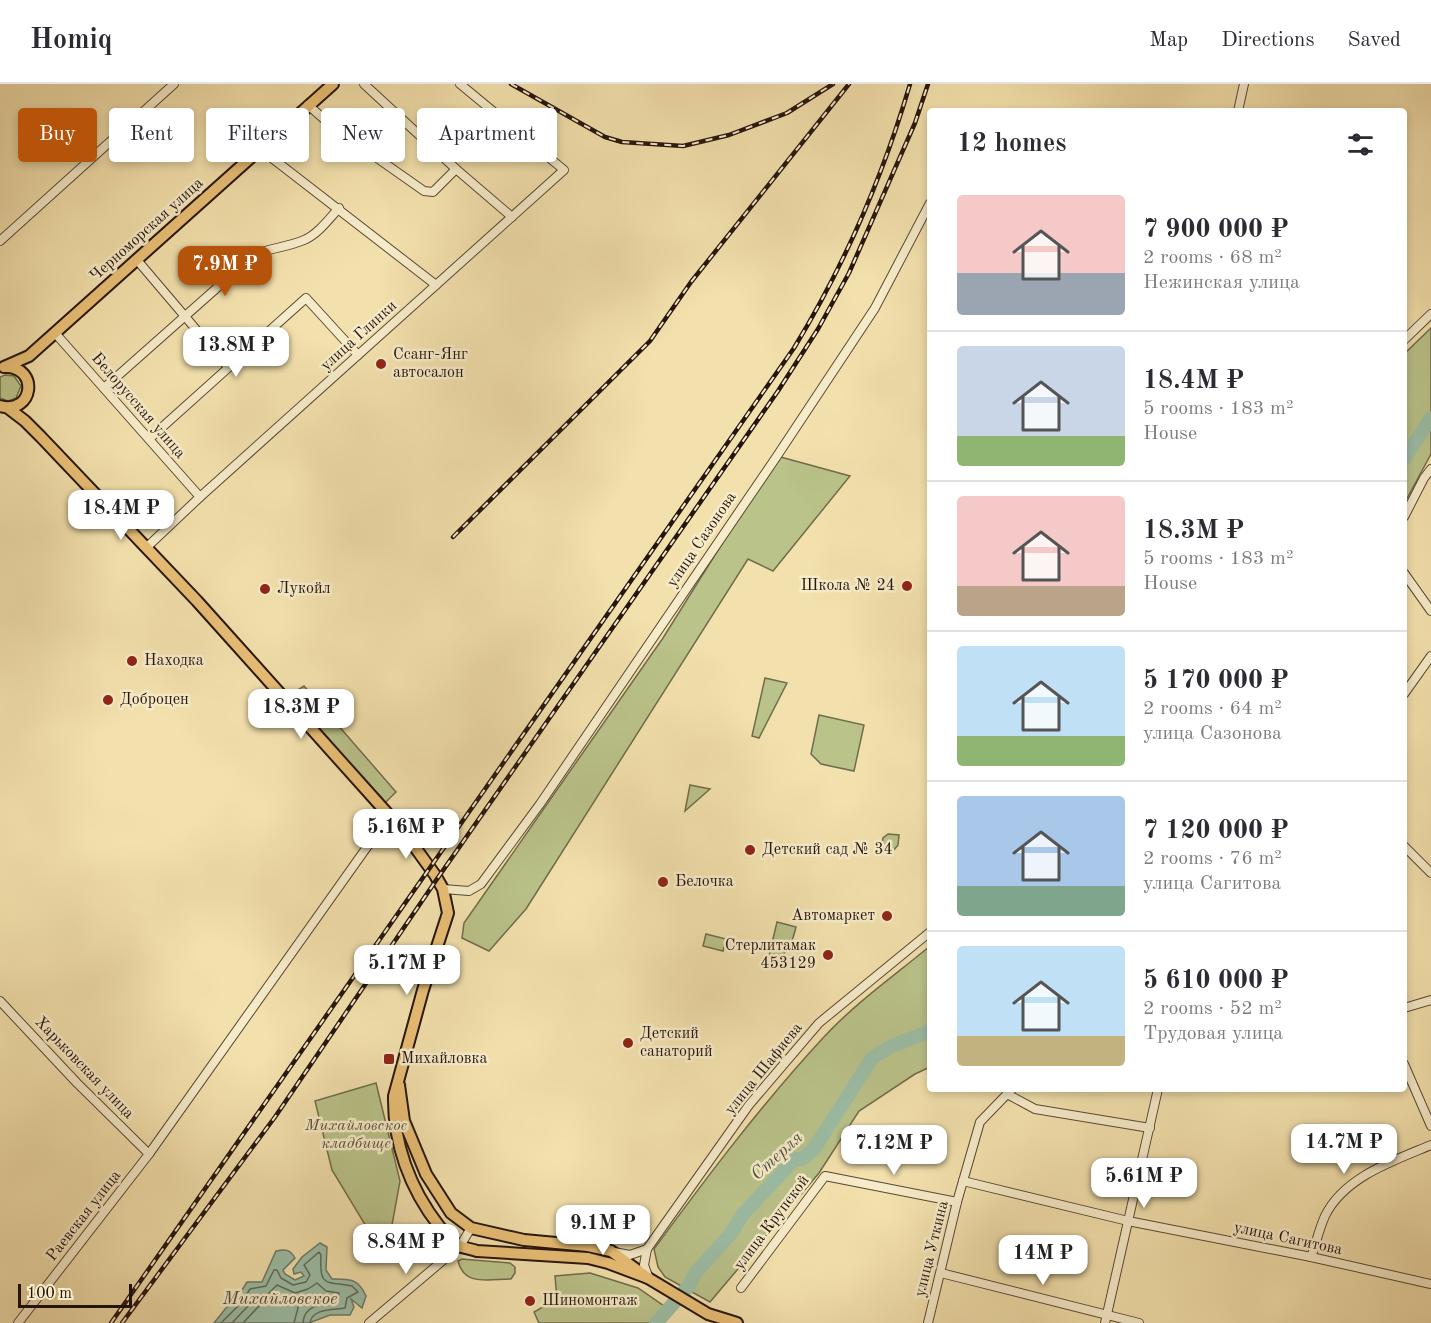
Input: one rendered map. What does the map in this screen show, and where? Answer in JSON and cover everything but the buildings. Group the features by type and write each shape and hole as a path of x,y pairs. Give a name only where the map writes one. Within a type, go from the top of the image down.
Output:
{"main road":[{"name":"Черноморская улица","path":"305,108 333,84"},
{"name":"Черноморская улица","path":"2,368 29,356 244,162"},
{"path":"25,421 24,401 28,390 26,378 29,356"},
{"path":"2,368 17,369 26,378"},
{"path":"4,407 19,405 24,401"},
{"path":"4,407 25,421 147,547 389,816 435,874 443,889 448,913 398,1076 393,1111 399,1144 410,1181 427,1210 449,1239 460,1246 489,1252 588,1258 648,1278"},
{"path":"398,1076 404,1121 426,1174 451,1213 471,1228 524,1240 588,1246 610,1251 648,1278 708,1314 737,1323"}],"street":[{"path":"0,241 174,84"},
{"path":"364,84 512,217"},
{"name":"улица Глинки","path":"147,547 564,170 460,84"},
{"path":"1239,108 1244,84"},
{"path":"308,105 333,127 424,191 434,192 456,169"},
{"path":"278,162 436,285"},
{"path":"104,388 254,255 304,240 313,235 339,208"},
{"name":"улица Сазонова","path":"443,889 469,891 481,884 547,795 771,466 875,308 927,209"},
{"path":"136,260 228,367"},
{"path":"149,439 306,297 358,355"},
{"path":"1407,337 1431,314"},
{"name":"Белорусская улица","path":"55,333 200,497"},
{"path":"1407,512 1431,469"},
{"path":"1407,577 1431,611"},
{"path":"1407,690 1431,656"},
{"name":"Раевская улица","path":"18,1323 149,1154 389,816"},
{"path":"1407,849 1431,873"},
{"name":"улица Шафиева","path":"647,1249 749,1105 819,1023 927,934"},
{"path":"1407,1007 1431,1000"},
{"name":"Харьковская улица","path":"0,1001 77,1083 149,1154"},
{"path":"1407,1071 1431,1126"},
{"name":"улица Уткина","path":"928,1323 957,1202 980,1122 1009,1092"},
{"path":"1011,1092 1035,1108 1150,1128"},
{"path":"1106,1319 1157,1092"},
{"path":"1311,1257 1324,1217 1342,1191 1374,1172 1431,1145"},
{"name":"улица Крупской","path":"741,1288 825,1176 957,1202"},
{"name":"улица Сагитова","path":"963,1181 1128,1221 1311,1257 1431,1284"},
{"path":"369,1323 460,1246 471,1228"},
{"path":"588,1246 591,1252 588,1258"},
{"path":"610,1251 630,1255 647,1249"},
{"path":"647,1249 644,1265 648,1278"},
{"path":"941,1273 1106,1319 1139,1323"}],"green space":[{"path":"1431,328 1431,454 1407,498 1407,351"},
{"path":"14,376 21,386 16,398 8,401 0,398 0,377"},
{"path":"777,456 850,476 773,571 748,559 526,909 489,951 462,938 464,923 663,638"},
{"path":"765,678 787,683 759,738 752,736"},
{"path":"304,686 396,792 385,803 290,695"},
{"path":"819,715 864,725 854,771 821,764 811,754"},
{"path":"690,785 710,789 685,811"},
{"path":"888,834 899,835 898,845 894,850 881,848 883,838"},
{"path":"777,922 796,927 788,948 779,958 769,956"},
{"path":"706,934 726,939 723,951 703,946"},
{"path":"927,948 927,1068 859,1111 819,1173 710,1302 665,1277 658,1267 654,1249 756,1115 800,1063 861,1002"},
{"name":"Михайловское кладбище","path":"376,1083 400,1181 392,1225 367,1228 332,1170 315,1101"},
{"path":"462,1259 510,1263 515,1267 515,1273 511,1279 479,1280 466,1275 461,1269 458,1261"},
{"path":"590,1273 638,1288 664,1306 650,1323 539,1323 534,1312 557,1299 555,1276"}],"water":[{"name":"Михайловское","path":"320,1243 327,1247 326,1270 332,1279 353,1281 363,1290 366,1296 362,1308 351,1299 354,1307 350,1315 330,1315 309,1323 214,1323 237,1298 247,1282 262,1282 276,1251 287,1250 295,1258 283,1270 295,1280 304,1276 301,1272 294,1274 293,1269 302,1257"}],"waterway":[{"name":"Стерля","path":"1407,454 1431,418"},
{"name":"Стерля","path":"656,1323 689,1286 696,1272 730,1235 743,1214 795,1159 802,1159 814,1149 872,1058 892,1046 927,1032"}],"railway":[{"path":"511,84 605,137 622,142 683,146 729,135 787,113 833,84"},
{"path":"453,537 650,341 691,282 849,84"},
{"path":"111,1323 794,348 846,253 861,220 888,153 910,84"},
{"path":"122,1323 275,1117 437,879 778,391 818,329 849,273 915,123 928,84"}],"place":[{"name":"Ссанг-Янг автосалон","path":"381,364"},
{"name":"Школа № 24","path":"907,586"},
{"name":"Лукойл","path":"265,589"},
{"name":"Находка","path":"132,661"},
{"name":"Доброцен","path":"108,700"},
{"name":"Детский сад № 34","path":"750,850"},
{"name":"Белочка","path":"663,882"},
{"name":"Автомаркет","path":"887,916"},
{"name":"Стерлитамак 453129","path":"828,955"},
{"name":"Детский санаторий","path":"628,1043"},
{"name":"Михайловка","path":"389,1059"},
{"name":"Шиномонтаж","path":"530,1301"}]}
